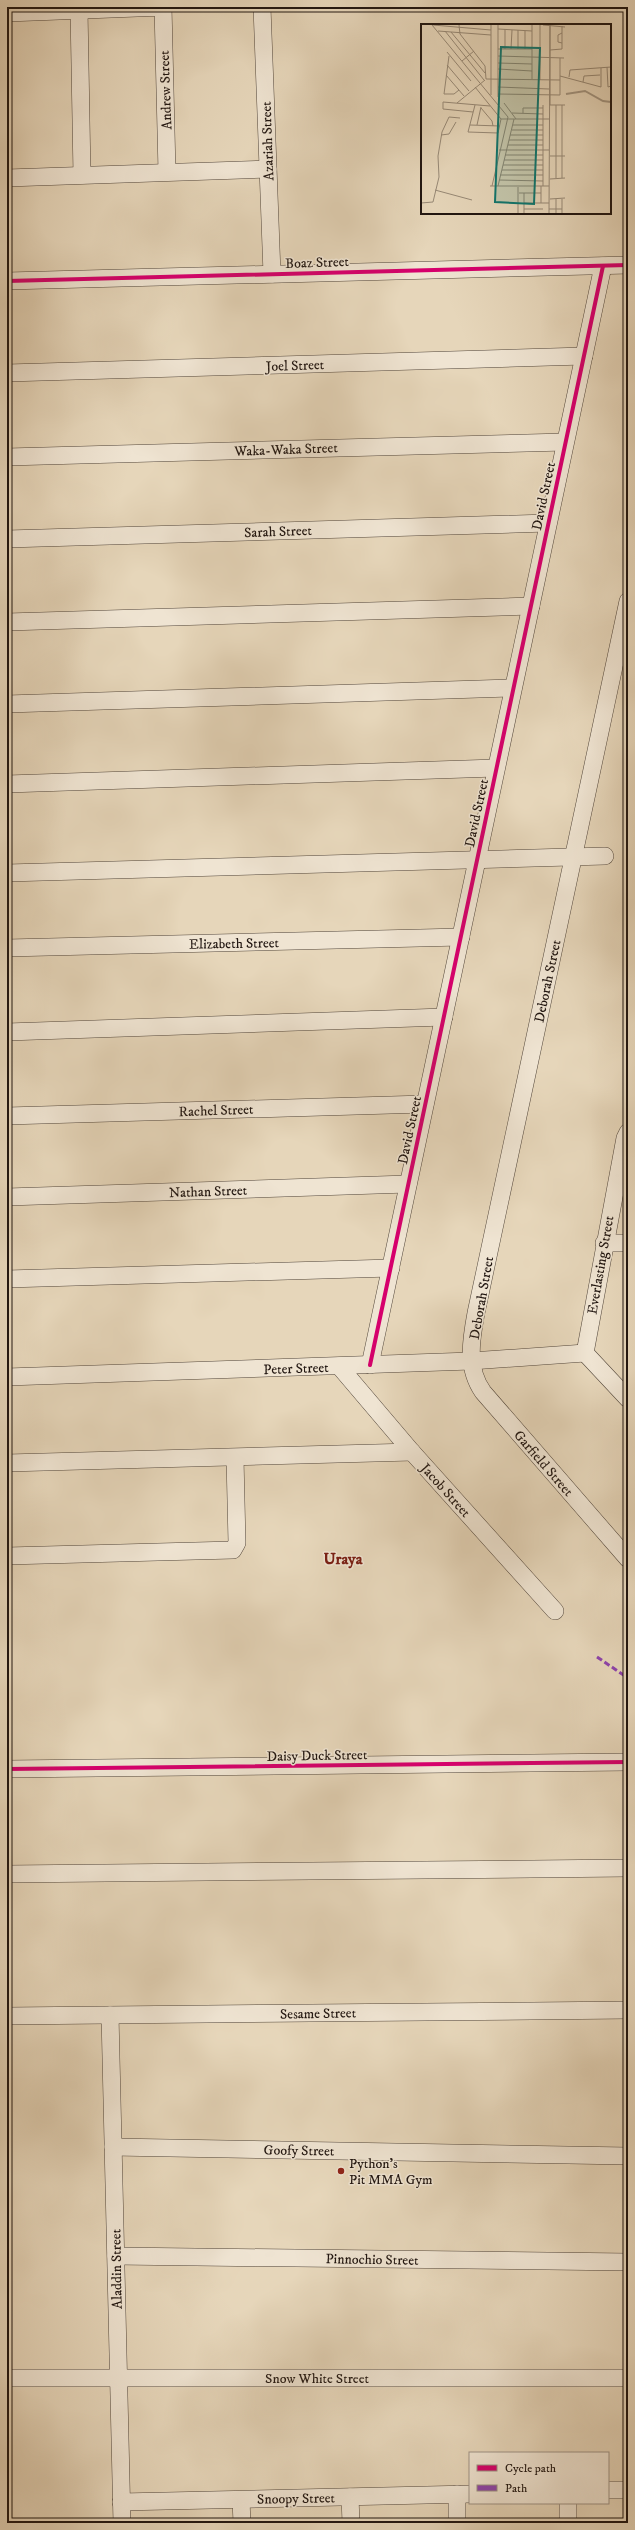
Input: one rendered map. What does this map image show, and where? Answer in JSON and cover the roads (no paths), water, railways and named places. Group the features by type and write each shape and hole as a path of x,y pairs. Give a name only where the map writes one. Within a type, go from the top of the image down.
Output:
{"street":[{"path":"7,13 163,7"},
{"name":"Andrew Street","path":"163,7 167,172"},
{"name":"Azariah Street","path":"262,7 272,274"},
{"path":"79,10 82,175"},
{"path":"7,178 268,169"},
{"name":"Boaz Street","path":"7,281 628,265"},
{"name":"David Street","path":"370,1365 603,266"},
{"name":"Joel Street","path":"7,374 584,356"},
{"name":"Waka-Waka Street","path":"7,457 565,442"},
{"name":"Sarah Street","path":"7,539 548,523"},
{"name":"Deborah Street","path":"471,1361 476,1313 628,601"},
{"path":"7,622 530,606"},
{"path":"7,704 513,688"},
{"path":"7,784 496,768"},
{"path":"7,873 605,856"},
{"name":"Elizabeth Street","path":"7,948 460,937"},
{"path":"7,1032 444,1016"},
{"name":"Rachel Street","path":"7,1116 425,1104"},
{"name":"Everlasting Street","path":"585,1352 624,1138 628,1132"},
{"name":"Nathan Street","path":"7,1197 408,1184"},
{"path":"604,1242 628,1243"},
{"path":"7,1279 391,1268"},
{"path":"585,1352 628,1399"},
{"name":"Peter Street","path":"7,1377 471,1361 585,1352"},
{"name":"Garfield Street","path":"471,1361 476,1383 483,1392 628,1559"},
{"name":"Jacob Street","path":"339,1366 412,1452 555,1611"},
{"path":"7,1463 412,1452"},
{"path":"7,1556 233,1550 237,1543 235,1458"},
{"name":"Daisy Duck Street","path":"7,1769 628,1762"},
{"path":"7,1874 628,1868"},
{"name":"Sesame Street","path":"7,2016 628,2010"},
{"name":"Aladdin Street","path":"110,2015 122,2523"},
{"name":"Goofy Street","path":"113,2147 628,2156"},
{"name":"Pinnochio Street","path":"116,2256 628,2262"},
{"name":"Snow White Street","path":"7,2378 628,2378"},
{"path":"609,2490 628,2490"},
{"path":"457,2523 463,2494"},
{"name":"Snoopy Street","path":"121,2502 463,2494"},
{"path":"350,2497 351,2523"},
{"path":"241,2500 242,2523"},
{"path":"568,2504 568,2523"}],"place":[{"name":"Python's Pit MMA Gym","path":"341,2171"}],"district":[{"name":"Uraya","path":"343,1558"}]}
